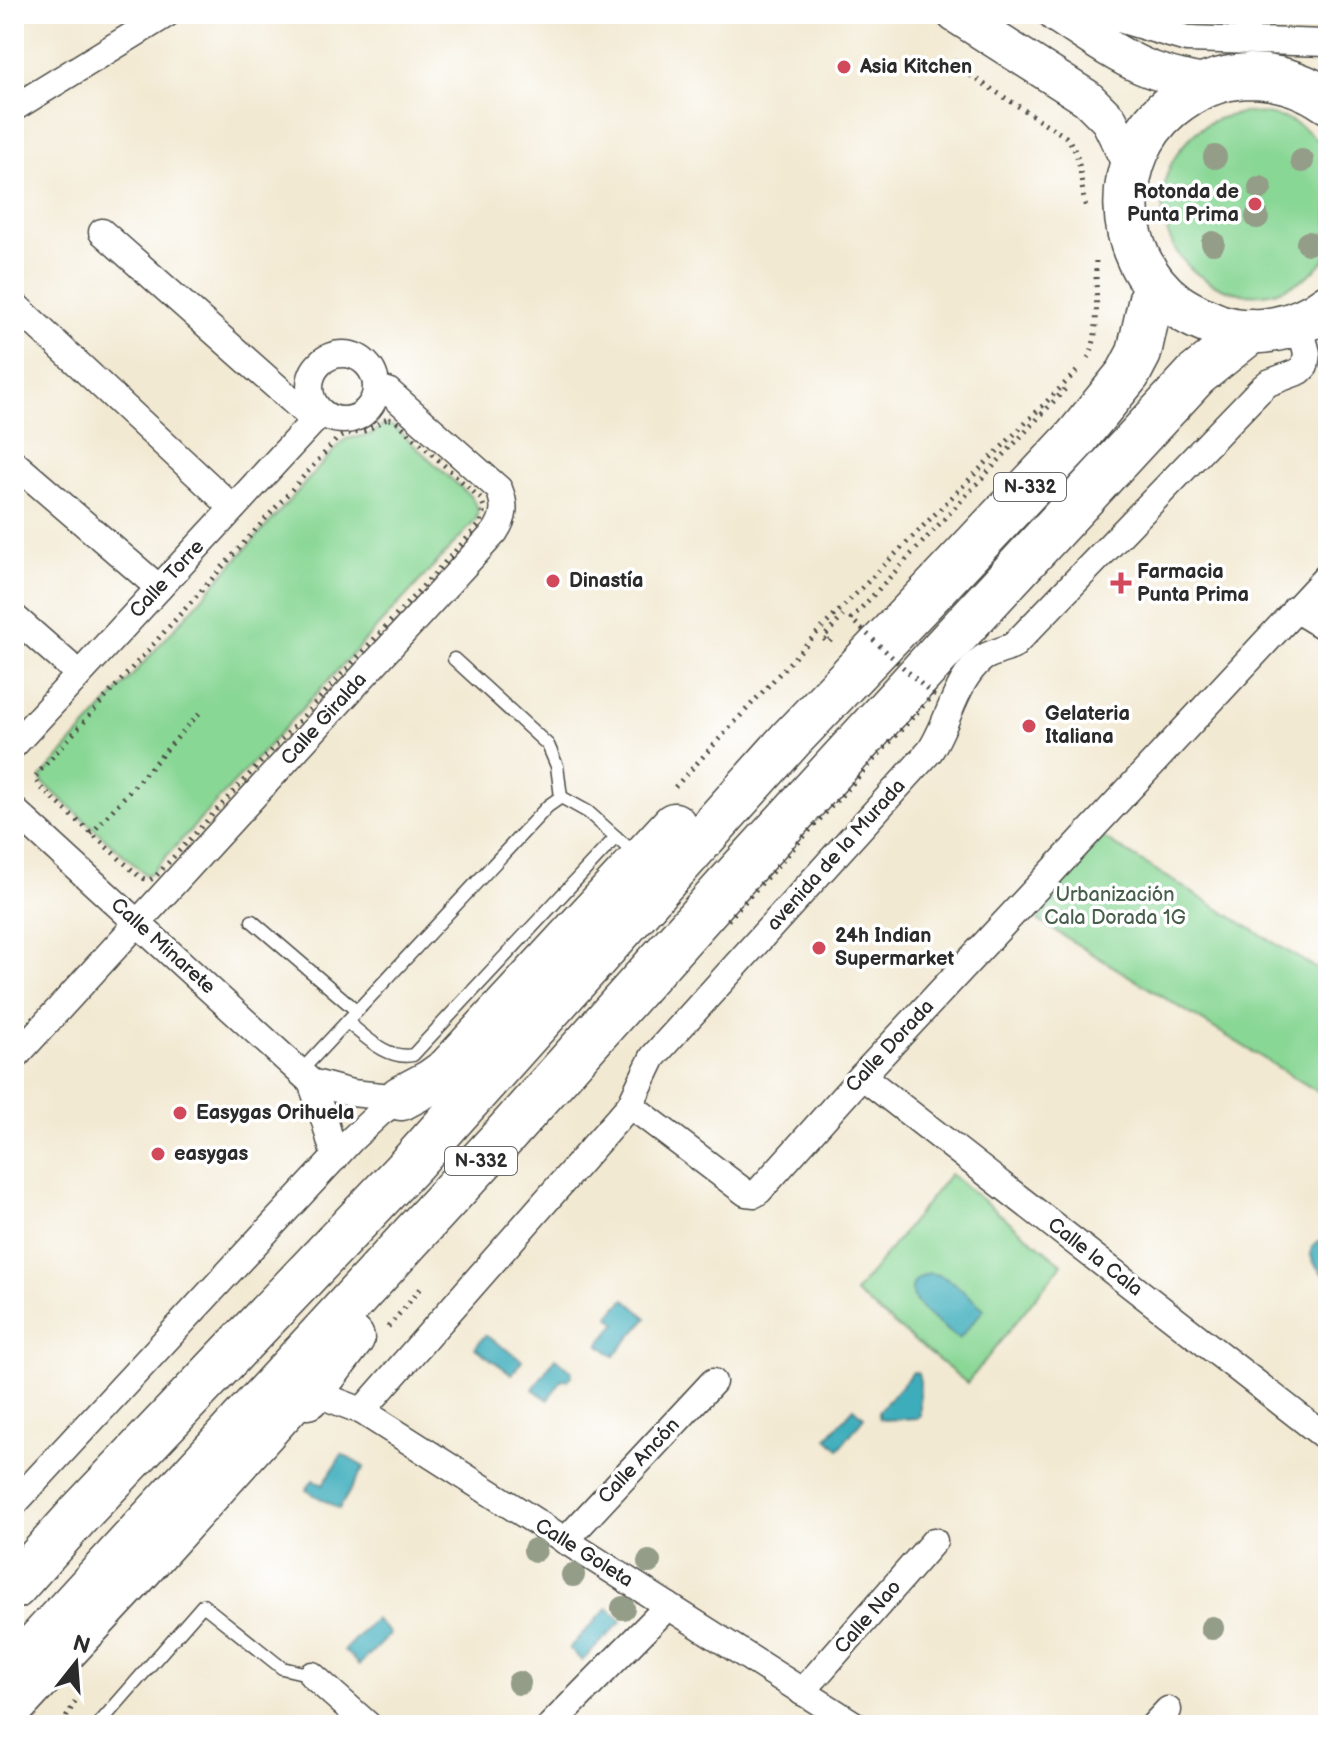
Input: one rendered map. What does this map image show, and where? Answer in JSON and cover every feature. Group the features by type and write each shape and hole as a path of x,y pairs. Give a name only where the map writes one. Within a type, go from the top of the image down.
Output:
{"highway":[{"path":"1318,314 1276,329 1251,331 1224,328 1174,304 1154,285 1133,246 1126,219 1125,192 1131,165 1143,139 1160,115 1183,97 1208,84 1235,77 1263,76 1291,82 1324,95"},
{"name":"N-332","path":"14,1587 81,1512 412,1163 791,739 1076,438 1128,374 1139,353 1154,285"},
{"name":"N-332","path":"22,1704 458,1186 767,842 1196,375 1251,331"},
{"path":"401,1098 449,1069 628,849 705,791 791,739"},
{"path":"307,1397 383,1298 458,1186"}],"street":[{"path":"14,108 167,14"},
{"path":"955,14 1087,98 1109,120 1131,165"},
{"path":"1056,14 1144,67 1208,84"},
{"path":"1102,14 1187,39 1328,43"},
{"path":"102,232 318,416 351,420 370,408 377,388 375,377 363,360 344,354 324,359 317,366 309,385 318,416"},
{"path":"14,304 233,508"},
{"name":"avenida de la Murada","path":"362,1411 630,1105 653,1057 930,751 963,683 973,670 984,658 1013,646 1259,391 1268,383 1300,371 1305,366 1318,314"},
{"name":"Calle Giralda","path":"14,1058 501,522 504,511 499,489 388,391 377,388"},
{"name":"Calle Torre","path":"14,745 318,416"},
{"path":"14,463 159,588"},
{"name":"Calle Dorada","path":"630,1105 746,1193 755,1194 1328,575"},
{"path":"1295,609 1328,629"},
{"path":"14,617 79,674"},
{"name":"Calle Minarete","path":"14,810 306,1077 352,1093 401,1098"},
{"name":"Calle la Cala","path":"862,1076 1328,1439"},
{"name":"Calle Minarete","path":"306,1077 328,1128 335,1158"},
{"path":"14,1504 366,1125 401,1098"},
{"name":"Calle Ancón","path":"565,1541 713,1382"},
{"path":"22,1704 137,1586 307,1397"},
{"name":"Calle Goleta","path":"307,1397 328,1398 362,1411 855,1725"},
{"name":"Calle Nao","path":"802,1692 934,1541"},
{"path":"551,1725 668,1606"},
{"path":"312,1675 368,1725"}],"lane":[{"path":"454,659 548,745 557,766 561,797"},
{"path":"347,1022 384,1051 405,1057 413,1055 628,849 588,812 561,797"},
{"path":"306,1077 357,1011 548,806 561,797"},
{"path":"252,921 357,1011"},
{"path":"98,1725 203,1605 282,1668 312,1675"}],"path":[{"path":"954,59 959,68 1066,137 1073,145 1080,166 1088,212"},
{"path":"672,792 815,635 1085,363 1095,336 1096,245 1102,267"},
{"path":"843,627 1068,386 1080,378"},
{"path":"381,420 396,421 481,499 484,507 481,523 155,877 150,880 141,878 91,834 39,786 35,777 337,439 351,432 370,429 381,420"},
{"path":"836,635 828,643 823,638 843,616"},
{"path":"728,920 933,695 851,619"},
{"path":"91,834 203,709"},
{"path":"385,1330 424,1284"},
{"path":"65,1725 81,1691"}],"green space":[{"path":"1245,112 1291,121 1328,150 1328,255 1311,274 1297,282 1274,292 1259,294 1229,291 1197,274 1172,244 1162,207 1169,169 1186,142 1210,123"},
{"path":"383,425 393,426 471,497 478,508 476,520 146,875 43,783 42,776 341,443 346,439 372,434"},
{"name":"Urbanización Cala Dorada 1G","path":"1102,837 1328,976 1328,1098 1039,921 1034,912"},
{"path":"950,1174 1062,1264 967,1383 855,1293"}],"water":[{"path":"1328,1236 1328,1279 1313,1262 1311,1250 1319,1240"},
{"path":"929,1273 951,1281 984,1309 959,1339 930,1317 914,1297 912,1288 916,1280"},
{"path":"625,1299 647,1318 614,1356 599,1344 617,1323 609,1316"},
{"path":"485,1335 522,1360 512,1374 475,1348"},
{"path":"555,1358 571,1370 572,1375 568,1380 562,1379 548,1400 533,1389"},
{"path":"913,1372 920,1377 920,1416 879,1418 879,1411"},
{"path":"854,1408 864,1417 839,1449 827,1438"},
{"path":"342,1454 364,1467 339,1509 306,1490 313,1480 323,1485"},
{"path":"608,1608 622,1621 582,1661 569,1648"},
{"path":"375,1619 390,1634 359,1665 344,1650"}],"place":[{"name":"Asia Kitchen","path":"844,67"},
{"name":"Rotonda de Punta Prima","path":"1255,204"},
{"name":"Dinastía","path":"553,581"},
{"name":"Farmacia Punta Prima","path":"1121,583"},
{"name":"Gelateria Italiana","path":"1029,726"},
{"name":"24h Indian Supermarket","path":"819,948"},
{"name":"Easygas Orihuela","path":"180,1113"},
{"name":"easygas","path":"158,1154"}]}
